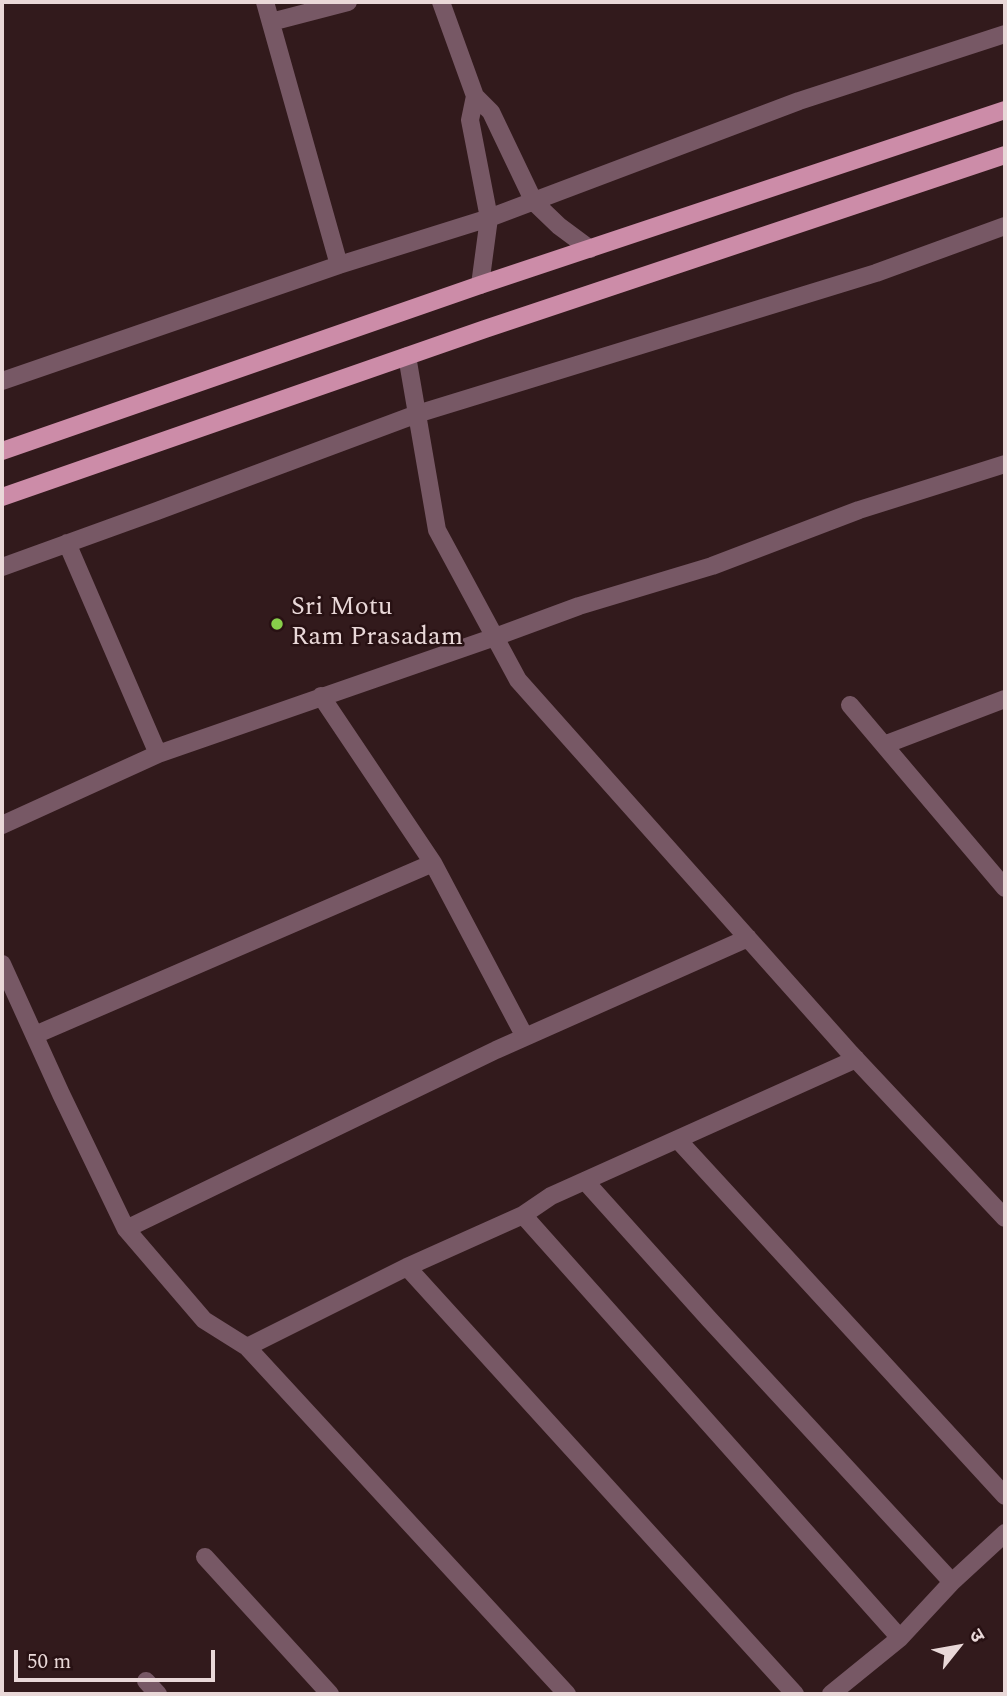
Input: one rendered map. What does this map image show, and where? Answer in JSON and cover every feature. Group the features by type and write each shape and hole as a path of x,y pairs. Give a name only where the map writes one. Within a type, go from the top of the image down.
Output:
{"main road":[{"path":"2,451 480,285 1005,110"},
{"path":"2,497 407,356 1005,155"}],"street":[{"path":"265,2 339,265"},
{"path":"271,22 348,2"},
{"path":"440,2 475,96 491,112 534,202 559,226 590,249"},
{"path":"2,381 339,265 489,218 799,101 1005,34"},
{"path":"475,96 470,120 489,218 480,285"},
{"path":"2,566 417,414 876,273 1005,226"},
{"path":"407,356 438,530 518,680 856,1059 1005,1218"},
{"path":"2,825 158,754 579,606 712,566 859,510 1005,464"},
{"path":"67,543 158,754"},
{"path":"321,696 433,863 525,1037"},
{"path":"884,745 1005,699"},
{"path":"850,705 1005,888"},
{"path":"35,1035 433,863"},
{"path":"126,1229 525,1037 748,938"},
{"path":"2,964 126,1229 204,1320 247,1347 567,1694"},
{"path":"247,1347 407,1267 523,1215 551,1196 856,1059"},
{"path":"678,1140 1005,1496"},
{"path":"585,1181 952,1582"},
{"path":"523,1215 900,1638"},
{"path":"407,1267 794,1694"},
{"path":"831,1694 900,1638 952,1582 1005,1533"},
{"path":"205,1557 330,1694"}],"place":[{"name":"Sri Motu Ram Prasadam","path":"277,624"}]}
